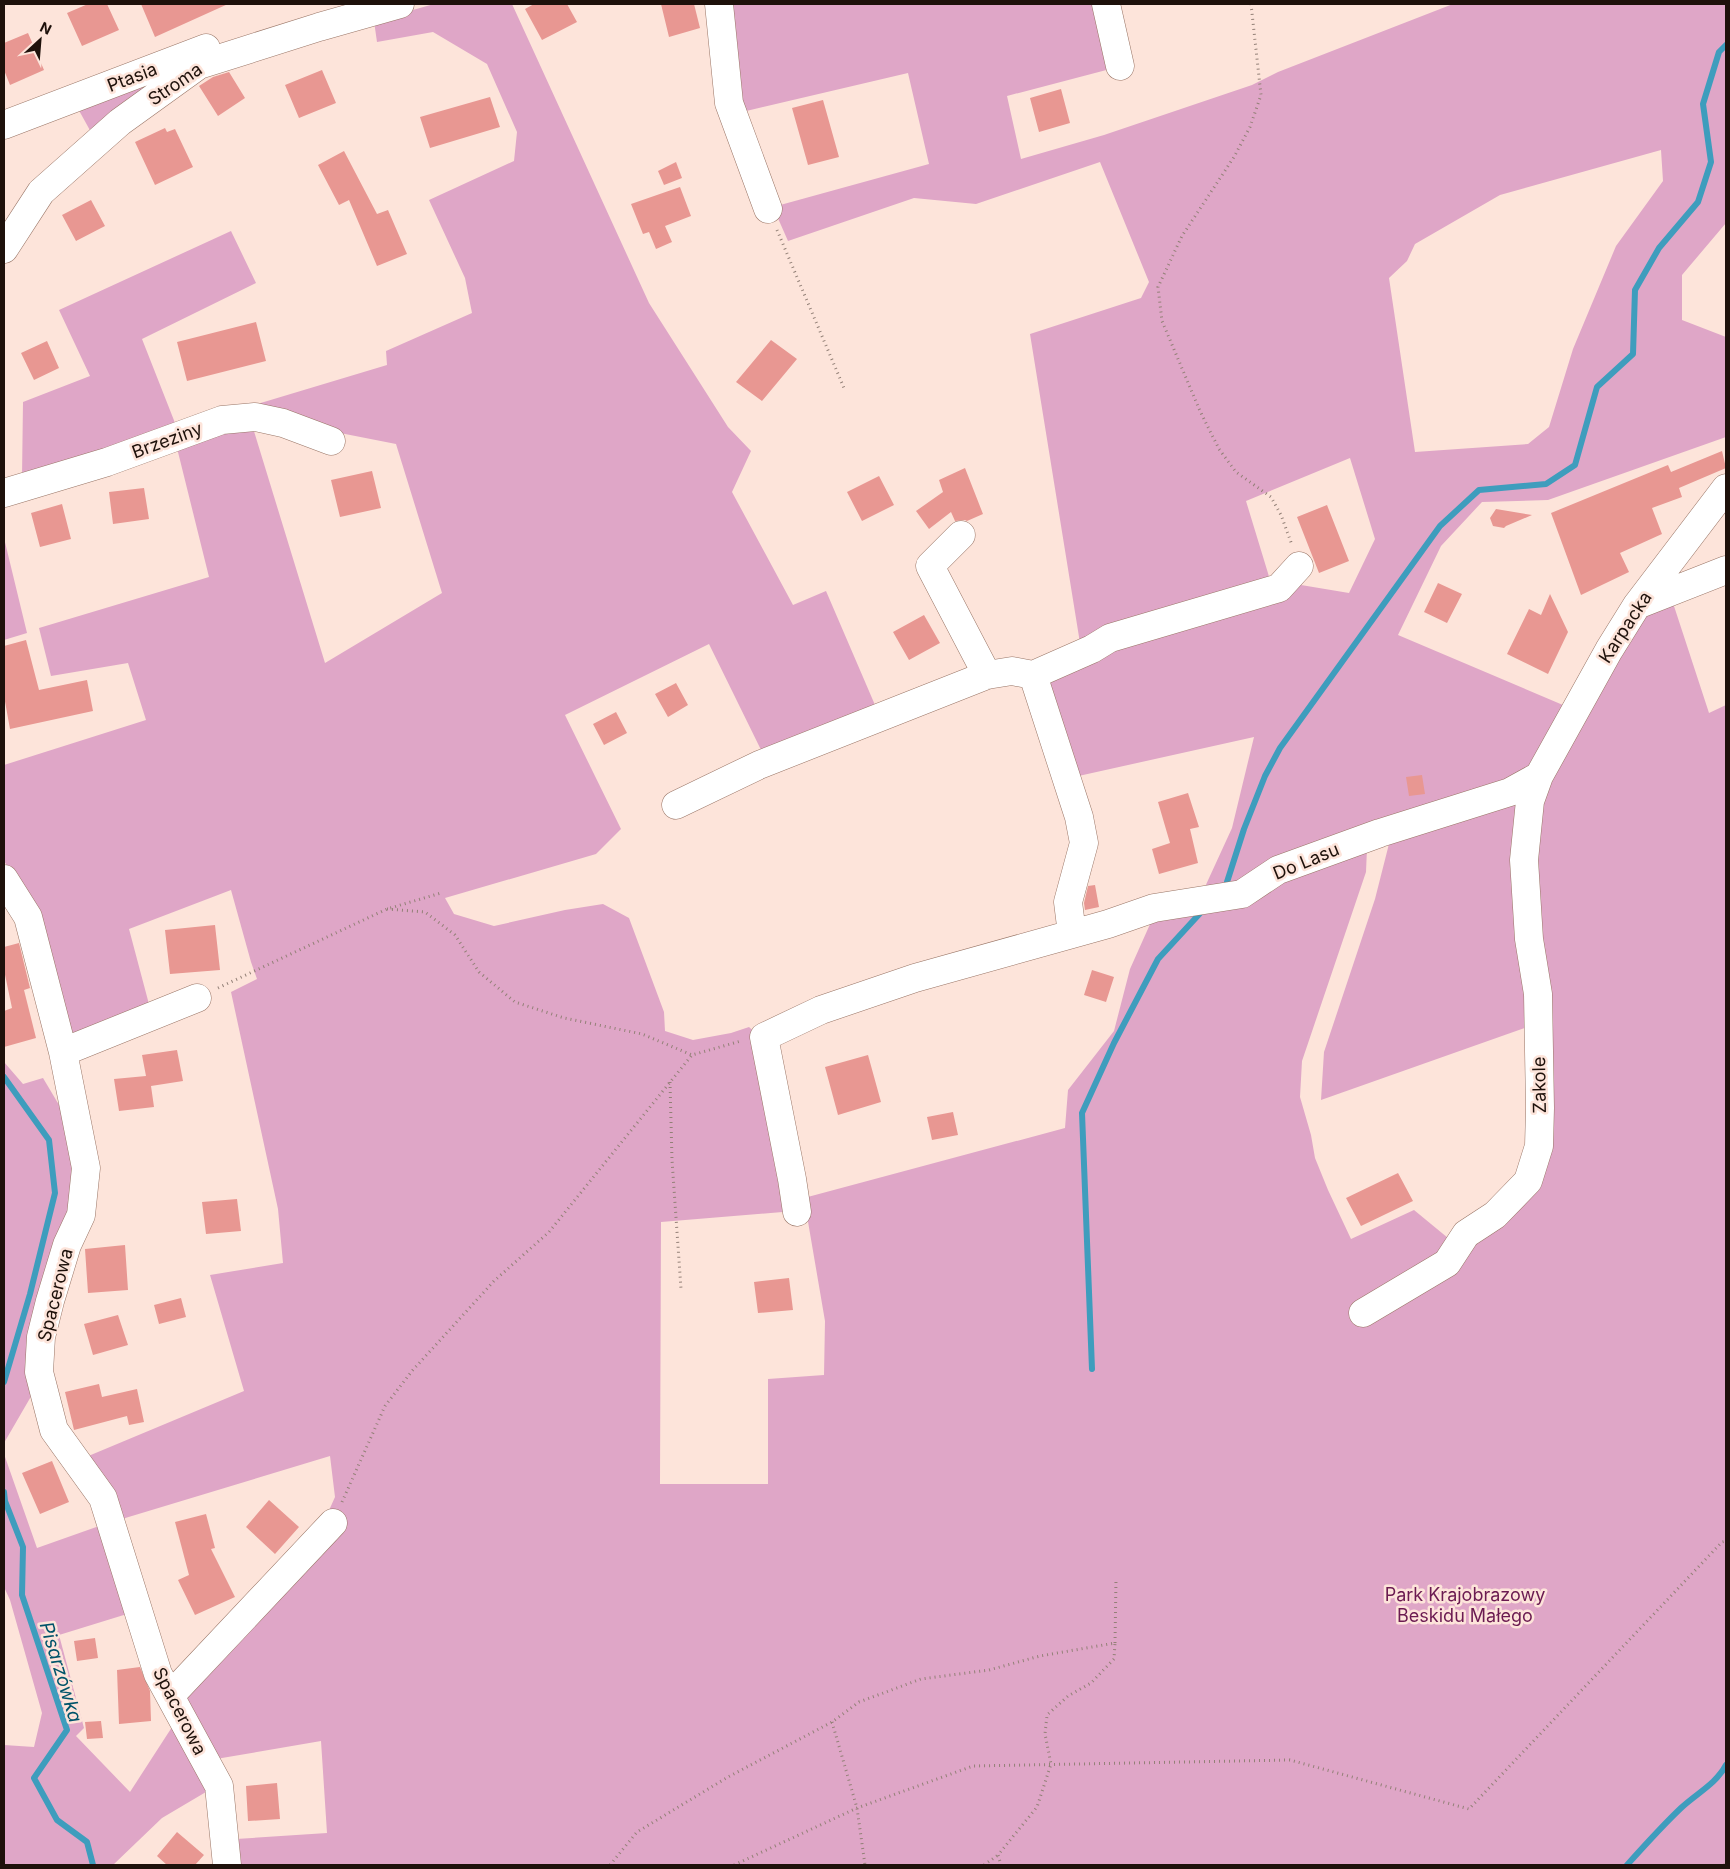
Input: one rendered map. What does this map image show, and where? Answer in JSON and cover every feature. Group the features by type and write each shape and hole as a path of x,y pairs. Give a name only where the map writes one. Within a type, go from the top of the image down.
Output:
{"street":[{"name":"Ptasia","path":"4,125 211,46 265,37 347,4"},
{"name":"Stroma","path":"4,249 41,192 120,122 199,65 265,37 400,4"},
{"path":"719,4 730,103 768,209"},
{"path":"1106,4 1120,66"},
{"name":"Brzeziny","path":"4,493 106,462 222,420 255,417 283,423 332,441"},
{"name":"Karpacka","path":"1539,776 1608,650 1637,605 1726,488"},
{"path":"961,535 930,566 987,675"},
{"path":"676,805 759,765 987,675 1012,671 1033,676 1092,649 1110,638 1279,588 1299,566"},
{"path":"1637,605 1726,570"},
{"path":"1033,676 1079,817 1084,843 1068,902 1072,934"},
{"name":"Do Lasu","path":"764,1037 821,1010 914,978 1108,924 1154,908 1242,894 1278,870 1380,833 1510,792 1539,776"},
{"name":"Zakole","path":"1363,1313 1447,1263 1466,1234 1496,1215 1528,1181 1539,1146 1540,1098 1538,994 1528,939 1524,860 1530,801 1539,776"},
{"name":"Spacerowa","path":"4,879 28,917 63,1052 86,1168 81,1215 67,1245 41,1337 39,1372 54,1430 103,1498 158,1674 219,1786 227,1865"},
{"path":"63,1052 197,998"},
{"path":"764,1037 797,1212"},
{"path":"170,1696 333,1523"}],"path":[{"path":"1251,4 1261,95 1250,127 1234,157 1182,236 1158,287 1162,321 1219,448 1236,472 1271,497 1282,515 1299,566"},
{"path":"768,209 844,388"},
{"path":"197,998 387,909 441,893"},
{"path":"387,909 426,912 455,935 479,972 515,1002 564,1018 642,1034 692,1055"},
{"path":"333,1523 384,1406 412,1371 494,1282 549,1232 692,1055 729,1044 764,1037"},
{"path":"670,1082 672,1160 681,1289"},
{"path":"734,1865 857,1808 973,1766 1290,1760 1468,1808 1722,1542 1726,1541"},
{"path":"984,1865 998,1855 1037,1807 1051,1764 1045,1734 1047,1714 1068,1696 1091,1683 1114,1660 1116,1579"},
{"path":"610,1865 637,1832 728,1777 832,1722 859,1702 921,1679 988,1670 1040,1656 1115,1643"},
{"path":"832,1722 857,1808 865,1865"},
{"path":"998,1855 1001,1865"}],"green space":[{"name":"Park Krajobrazowy Beskidu Małego","path":"434,4 512,4 649,303 728,427 751,451 732,492 793,605 826,591 878,712 764,756 709,644 565,715 621,829 596,854 445,898 454,914 494,926 565,910 603,904 629,918 664,1012 665,1031 693,1040 731,1033 749,1027 774,1050 804,1198 1065,1128 1068,1090 1114,1031 1130,969 1151,922 1265,887 1367,848 1366,872 1302,1061 1300,1097 1311,1135 1315,1158 1328,1190 1351,1239 1414,1210 1448,1238 1529,1198 1537,832 1544,785 1643,615 1673,603 1709,713 1726,705 1726,1865 234,1865 236,1839 327,1833 321,1741 216,1759 185,1693 322,1526 335,1497 330,1456 122,1519 86,1457 244,1391 210,1275 283,1263 278,1209 231,992 257,979 231,890 129,929 150,1008 71,1039 35,910 4,861 4,765 146,720 128,663 51,676 39,628 209,577 177,448 220,430 253,428 325,663 442,593 396,444 335,432 247,407 387,365 386,351 472,313 465,278 429,200 514,161 517,132 487,64 433,32 377,42 374,21","holes":["806,1210 825,1321 824,1375 768,1379 768,1484 660,1484 661,1222"]},
{"path":"725,4 1101,4 1114,68 1007,96 1021,159 1104,135 1252,85 1278,72 1453,4 1726,4 1726,223 1682,275 1682,320 1726,337 1726,437 1548,500 1482,502 1441,546 1398,635 1570,708 1530,772 1241,887 1204,889 1232,828 1254,737 1074,777 1049,678 1114,647 1295,584 1349,593 1375,539 1350,458 1246,501 1271,583 1080,643 1030,334 1141,298 1149,282 1100,162 976,204 914,198 788,241 773,207 929,164 908,73 742,112","holes":["1661,150 1663,181 1616,246 1573,349 1549,427 1528,444 1415,452 1389,278 1407,261 1415,244 1500,195"]},
{"path":"173,66 92,134 76,105"},
{"path":"231,231 256,283 142,339 177,428 22,477 23,402 90,376 59,310"},
{"path":"4,538 27,633 4,640"},
{"path":"1514,798 1522,807 1533,1025 1321,1100 1324,1052 1375,899 1391,836"},
{"path":"4,1062 23,1084 43,1078 62,1110 76,1178 33,1393 4,1443"},
{"path":"4,1454 37,1548 102,1525 127,1614 59,1635 84,1728 76,1736 130,1792 174,1724 211,1789 162,1818 113,1865 4,1865 4,1745 34,1747 42,1713 10,1600 4,1587"}],"building":[{"path":"88,4 107,4 119,30 82,46 67,13"},
{"path":"141,4 228,4 155,37"},
{"path":"534,4 567,4 577,22 542,40 525,9"},
{"path":"661,4 694,4 700,28 669,37"},
{"path":"28,33 44,70 10,85 4,70 4,43"},
{"path":"322,70 336,103 299,118 285,85"},
{"path":"229,72 245,98 218,116 199,86 213,77"},
{"path":"1061,89 1070,123 1039,132 1030,98"},
{"path":"490,97 500,127 430,148 420,117"},
{"path":"823,100 839,157 808,165 792,108"},
{"path":"165,128 167,132 175,129 193,167 155,185 135,142"},
{"path":"344,151 377,214 388,210 407,254 377,266 349,200 339,205 318,165"},
{"path":"676,162 682,178 664,185 658,171"},
{"path":"680,187 691,216 665,226 672,242 656,249 649,232 643,234 631,204"},
{"path":"91,200 105,226 76,241 62,215"},
{"path":"256,322 266,361 187,381 177,342"},
{"path":"771,340 797,359 762,401 736,382"},
{"path":"47,341 59,368 34,380 21,353"},
{"path":"1722,451 1726,468 1679,488 1682,497 1652,508 1662,534 1620,553 1629,572 1581,595 1551,513 1668,465 1671,472"},
{"path":"965,468 983,514 967,521 955,521 951,512 929,529 916,511 943,492 939,480"},
{"path":"372,471 381,508 340,517 331,480"},
{"path":"879,476 894,505 862,521 847,492"},
{"path":"144,488 149,519 113,524 109,492"},
{"path":"62,504 71,539 40,547 31,513"},
{"path":"1327,505 1349,561 1319,573 1297,517"},
{"path":"1496,509 1532,515 1504,528 1493,526 1490,518"},
{"path":"1438,583 1462,594 1447,623 1424,612"},
{"path":"1550,594 1568,632 1548,674 1507,654 1529,609 1541,615"},
{"path":"924,615 940,643 909,660 893,632"},
{"path":"26,640 39,690 87,680 93,711 10,729 4,696 4,646"},
{"path":"676,683 688,705 668,717 655,694"},
{"path":"616,712 627,733 604,745 593,724"},
{"path":"1422,775 1425,794 1409,796 1406,777"},
{"path":"1188,793 1199,827 1190,829 1198,863 1159,874 1152,849 1170,843 1158,802"},
{"path":"1095,885 1099,907 1085,910 1084,903 1088,886"},
{"path":"215,925 220,970 170,974 165,930"},
{"path":"19,943 30,988 24,990 36,1038 4,1047 4,1011 12,1008 4,970 4,947"},
{"path":"1092,970 1114,977 1106,1002 1084,995"},
{"path":"177,1050 183,1081 151,1086 154,1107 119,1111 114,1079 146,1076 142,1055"},
{"path":"868,1055 881,1102 838,1115 825,1067"},
{"path":"953,1112 958,1135 932,1140 927,1117"},
{"path":"1398,1173 1413,1201 1361,1226 1346,1198"},
{"path":"237,1199 241,1231 206,1234 202,1202"},
{"path":"125,1245 128,1290 88,1293 85,1249"},
{"path":"789,1278 793,1310 758,1313 754,1282"},
{"path":"181,1298 186,1317 159,1324 154,1305"},
{"path":"118,1315 128,1345 93,1355 84,1324"},
{"path":"99,1384 102,1397 137,1389 144,1422 129,1425 127,1416 74,1430 65,1392"},
{"path":"52,1461 69,1502 40,1514 22,1473"},
{"path":"269,1500 299,1527 275,1554 246,1527"},
{"path":"206,1514 215,1548 211,1549 235,1597 195,1615 178,1580 189,1575 175,1522"},
{"path":"95,1638 98,1658 77,1661 74,1641"},
{"path":"140,1667 150,1691 151,1721 119,1724 117,1670"},
{"path":"101,1721 103,1738 87,1739 85,1722"},
{"path":"277,1783 280,1819 248,1821 246,1786"},
{"path":"177,1832 204,1855 195,1865 167,1865 157,1856"}],"waterway":[{"path":"1227,882 1244,829 1265,776 1280,748 1440,526 1479,490 1546,484 1575,465 1597,387 1633,354 1635,290 1659,248 1698,202 1711,162 1703,104 1719,52 1726,45"},
{"path":"1092,1369 1082,1113 1114,1043 1158,959 1204,909"},
{"name":"Pisarzówka","path":"4,1077 49,1140 55,1193 30,1294 4,1382"},
{"name":"Pisarzówka","path":"4,1492 5,1501 23,1547 22,1595 67,1730 34,1778 57,1820 87,1842 93,1865"},
{"path":"1627,1865 1674,1815 1717,1778 1726,1765"}]}
